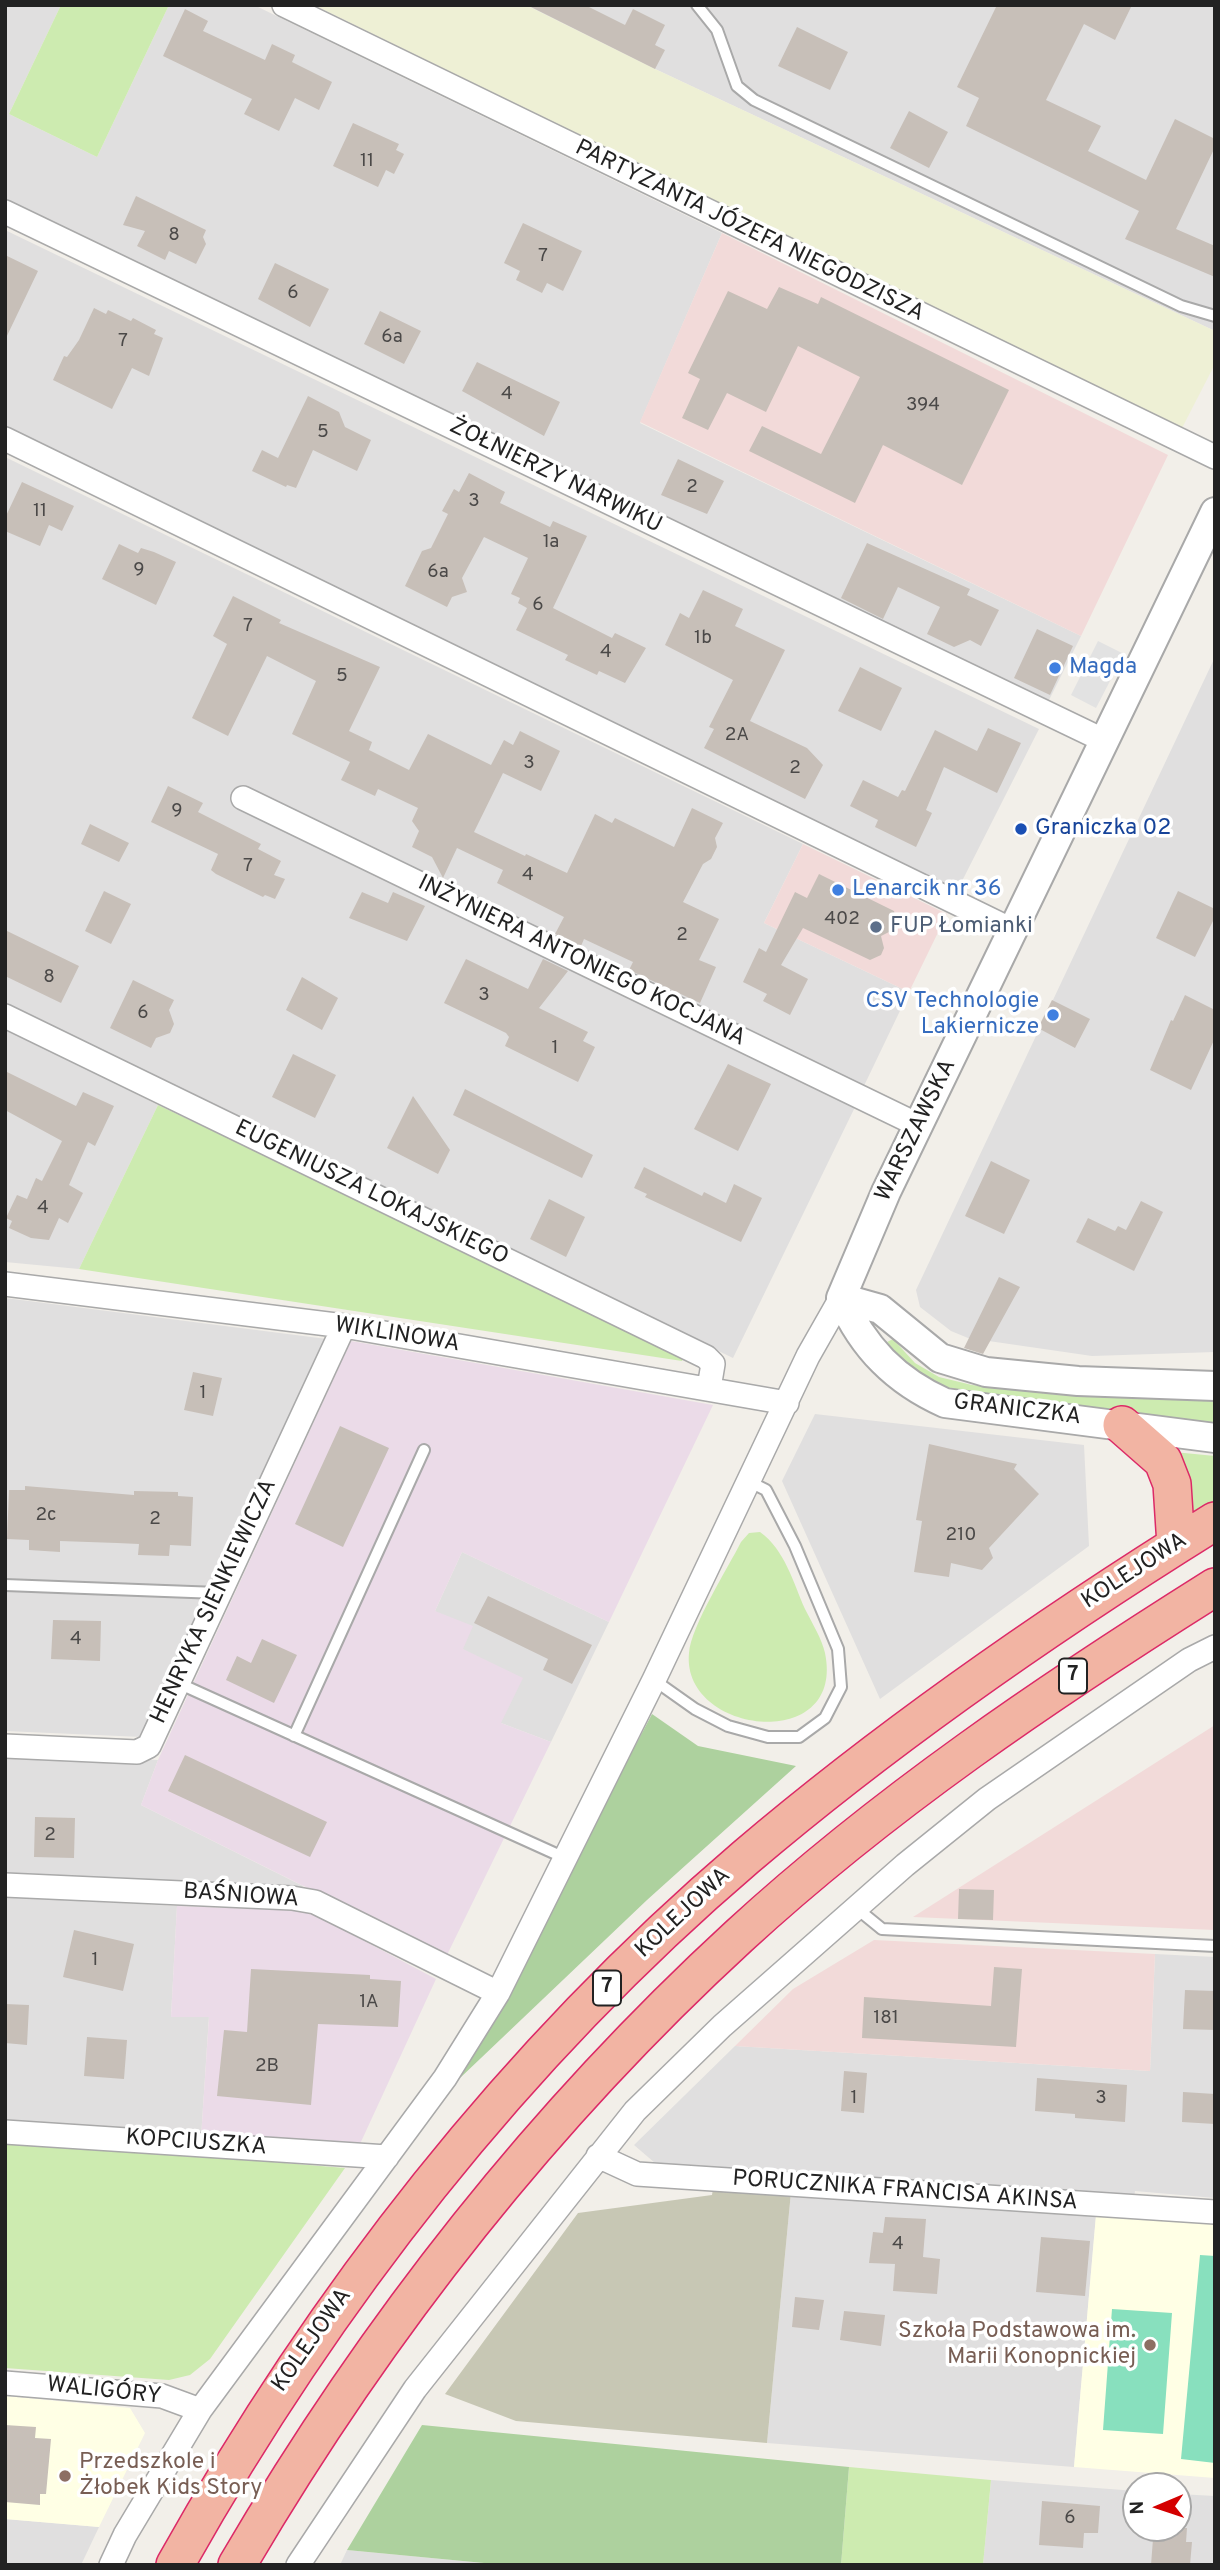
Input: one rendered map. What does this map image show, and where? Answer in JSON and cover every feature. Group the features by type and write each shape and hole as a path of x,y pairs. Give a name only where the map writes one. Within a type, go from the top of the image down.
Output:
{"highway":[{"path":"1122,1425 1163,1461 1172,1484 1176,1545"},
{"name":"KOLEJOWA","path":"175,2565 268,2406 360,2273 484,2119 580,2015 708,1891 874,1752 1015,1652 1215,1521"},
{"name":"7","path":"237,2565 324,2423 423,2284 548,2131 664,2008 775,1904 936,1774 1038,1699 1215,1587"}],"street":[{"name":"PARTYZANTA JÓZEFA NIEGODZISZA","path":"284,5 1215,457"},
{"name":"ŻOŁNIERZY NARWIKU","path":"5,212 1105,741"},
{"path":"5,439 1014,931"},
{"name":"WARSZAWSKA","path":"841,1298 886,1192 1215,512"},
{"name":"INŻYNIERA ANTONIEGO KOCJANA","path":"243,798 920,1126"},
{"name":"EUGENIUSZA LOKAJSKIEGO","path":"5,1016 706,1357 713,1364 709,1388"},
{"name":"WIKLINOWA","path":"5,1284 344,1326 787,1403"},
{"path":"111,2565 125,2535 200,2410 445,2078 498,1993 654,1680 808,1356 841,1298"},
{"name":"GRANICZKA","path":"841,1298 880,1309 940,1358 986,1372 1078,1381 1215,1386"},
{"name":"GRANICZKA","path":"841,1298 861,1334 886,1367 913,1389 945,1403 1215,1438"},
{"name":"HENRYKA SIENKIEWICZA","path":"5,1746 144,1750 149,1745 344,1326"},
{"path":"298,2565 415,2389 635,2111 722,2026 855,1907 987,1799 1189,1660 1215,1647"},
{"name":"BAŚNIOWA","path":"5,1885 292,1898 314,1902 498,1993"},
{"name":"KOPCIUSZKA","path":"5,2132 387,2157"},
{"name":"PORUCZNIKA FRANCISA AKINSA","path":"598,2156 637,2174 1215,2212"},
{"name":"WALIGÓRY","path":"5,2383 162,2396 200,2410"}],"lane":[{"path":"697,5 717,30 737,86 754,100 1181,306 1215,316"},
{"path":"294,1736 424,1450"},
{"path":"654,1680 695,1709 728,1726 768,1737 799,1737 825,1718 841,1687 838,1649 795,1546 766,1490 748,1481"},
{"path":"5,1585 218,1593"},
{"path":"178,1683 565,1858"},
{"path":"855,1907 882,1929 1215,1947"}],"shaded area":[{"path":"5,5 61,5 9,114 97,157 169,5 254,5 722,233 640,423 1081,636 1047,704 5,200"},
{"path":"314,5 526,5 655,69 1215,331 1215,364 1181,430"},
{"path":"526,5 1215,5 1215,331 655,69"},
{"path":"5,230 1039,729 957,891 5,427"},
{"path":"722,233 1168,455 1081,636 640,422"},
{"path":"5,457 803,844 764,923 909,992 862,1090 238,786 232,799 856,1105 733,1358 5,1006"},
{"path":"1098,641 1124,654 1096,708 1071,695"},
{"path":"1215,657 1215,1352 1092,1356 968,1338 951,1331 920,1307 916,1290"},
{"path":"803,844 947,914 909,992 764,923"},
{"path":"5,1028 158,1105 79,1269 5,1262"},
{"path":"5,1298 327,1339 142,1737 5,1731"},
{"path":"351,1341 713,1405 609,1622 462,1552 435,1611 473,1626 463,1649 523,1678 501,1723 551,1742 446,1957 141,1805 158,1760"},
{"path":"815,1414 1084,1445 1089,1546 880,1699 782,1481"},
{"path":"462,1552 609,1622 551,1742 501,1723 463,1649 435,1611"},
{"path":"1215,1725 1215,1930 913,1917"},
{"path":"5,1754 158,1760 141,1805 303,1886 301,1890 5,1877"},
{"path":"5,1897 177,1906 171,2017 209,2016 201,2138 5,2122"},
{"path":"177,1906 308,1911 436,1979 360,2144 201,2138 209,2017 171,2017"},
{"path":"874,1940 1155,1954 1150,2071 735,2046 793,1989"},
{"path":"1155,1954 1215,1957 1215,2198 1135,2191 1134,2199 662,2169 634,2145 735,2046 1150,2071"},
{"path":"713,2188 791,2192 767,2443 516,2421 445,2394 578,2213 712,2195"},
{"path":"791,2192 1096,2215 1074,2467 767,2443"},
{"name":"Szkoła Podstawowa im. Marii Konopnickiej","path":"1096,2215 1215,2223 1215,2478 1192,2476 1192,2472 1138,2472 1074,2467"},
{"name":"Przedszkole i Żłobek Kids Story","path":"5,2396 130,2408 145,2433 99,2527 5,2519"},
{"path":"991,2480 1122,2490 1122,2542 1192,2542 1192,2495 1215,2496 1215,2565 983,2565"},
{"path":"5,2519 99,2527 81,2565 5,2565"},
{"path":"347,2550 505,2565 340,2565"}],"green space":[{"path":"61,5 169,5 97,157 9,114"},
{"path":"158,1105 685,1354 682,1361 79,1269"},
{"path":"893,1339 915,1363 939,1377 972,1385 1060,1395 1215,1399 1215,1426 948,1388 907,1363 887,1342"},
{"path":"1174,1452 1215,1456 1215,1500 1193,1515 1187,1479"},
{"path":"760,1532 769,1539 782,1557 825,1653 825,1685 811,1707 789,1719 762,1722 734,1716 710,1702 693,1681 689,1653 703,1613 741,1542 749,1533"},
{"path":"652,1714 698,1746 796,1766 647,1900 460,2078"},
{"path":"5,2140 345,2168 210,2359 190,2375 169,2380 5,2368"},
{"path":"1200,2255 1215,2256 1215,2463 1181,2459"},
{"path":"1112,2309 1172,2313 1163,2434 1103,2430"},
{"path":"422,2425 849,2467 841,2565 505,2565 347,2550"},
{"path":"849,2467 991,2480 983,2565 841,2565"}],"building":[{"path":"527,5 585,5 625,25 633,9 665,25 655,45 665,50 655,69"},
{"path":"997,5 1132,5 1115,40 1084,24 1046,100 1101,126 1088,151 1146,180 1175,119 1215,139 1215,147 1176,229 1215,246 1215,277 1125,239 1139,211 966,126 979,98 957,87"},
{"path":"185,9 208,21 203,31 265,60 272,44 295,55 292,62 332,82 319,110 295,98 279,131 244,114 252,99 163,56"},
{"path":"797,27 848,52 830,90 778,66"},
{"path":"909,111 948,132 929,168 890,148"},
{"path":"353,123 399,144 396,150 404,154 394,174 386,170 378,187 333,166"},
{"path":"136,196 206,230 203,237 206,244 196,264 169,251 165,260 137,246 145,231 123,225"},
{"path":"523,223 582,251 563,291 547,283 542,293 516,280 520,271 504,263"},
{"path":"5,255 38,271 5,340"},
{"path":"275,263 329,289 310,327 258,299"},
{"path":"779,287 818,304 821,297 1009,390 962,485 883,445 855,503 749,451 762,426 821,454 860,377 798,346 766,412 727,393 708,430 682,418 700,379 688,373 728,291 767,309"},
{"path":"94,308 106,314 108,310 131,321 133,318 156,330 154,334 163,338 149,376 132,368 112,409 53,380 64,356 67,357 79,340"},
{"path":"380,311 421,331 404,364 364,344"},
{"path":"477,362 560,402 544,436 462,391"},
{"path":"308,396 339,412 345,427 371,440 357,471 313,450 296,488 286,487 252,471 262,450 278,458"},
{"path":"678,459 724,481 707,514 661,495"},
{"path":"469,473 505,492 500,503 550,527 553,521 587,536 553,608 612,638 615,633 646,648 625,683 599,671 597,675 565,660 568,655 516,630 527,608 518,603 520,598 511,594 528,558 484,537 462,578 467,592 452,597 447,607 405,586 422,551 431,548 448,514 442,511 454,489 459,492"},
{"path":"22,482 74,506 62,531 49,525 40,546 5,531 5,518"},
{"path":"867,543 970,589 967,595 999,610 981,646 970,640 954,647 927,634 940,607 898,587 883,619 841,598"},
{"path":"119,544 138,553 141,548 154,552 176,562 156,605 102,579"},
{"path":"703,590 743,609 735,626 785,650 750,721 807,748 823,765 805,799 704,748 714,729 709,727 733,680 665,645 680,613 689,618"},
{"path":"233,596 281,620 279,623 380,667 349,731 372,742 369,750 409,770 428,734 491,765 504,740 513,745 520,731 560,751 541,791 503,773 474,832 525,856 526,854 567,873 595,814 612,823 615,818 674,847 692,808 723,823 715,838 717,847 711,859 703,864 683,902 719,919 699,960 716,967 700,1003 629,970 633,962 584,939 581,946 555,934 564,917 497,883 503,870 457,848 443,878 432,857 412,847 419,831 412,821 418,808 378,789 375,796 341,780 350,762 292,734 316,681 267,656 228,736 192,718 227,644 213,636"},
{"path":"1037,629 1073,646 1050,695 1014,678"},
{"path":"860,667 902,688 881,731 838,711"},
{"path":"988,728 1021,743 997,793 944,767 926,810 932,813 916,847 875,827 878,820 850,806 863,780 898,797 902,790 905,791 935,730 977,751"},
{"path":"168,786 203,803 198,812 261,844 258,849 281,861 274,875 285,879 275,899 265,895 263,897 216,874 211,870 218,854 151,822"},
{"path":"90,824 129,843 119,862 81,844"},
{"path":"819,874 894,911 897,923 893,930 881,936 884,948 881,955 870,960 803,928 781,965 808,979 790,1015 763,1001 767,994 743,982 759,948 766,952 795,892 807,898"},
{"path":"104,891 131,904 111,944 85,931"},
{"path":"1178,891 1215,909 1215,917 1195,957 1156,938"},
{"path":"362,892 388,903 393,892 425,906 407,941 349,918"},
{"path":"5,930 79,966 61,1003 5,976"},
{"path":"466,959 528,989 543,959 568,971 539,1008 588,1032 583,1041 595,1047 578,1082 505,1046 509,1037 506,1033 444,1003"},
{"path":"302,977 338,998 322,1030 286,1010"},
{"path":"133,980 174,1000 169,1010 174,1024 170,1033 156,1038 151,1048 110,1028"},
{"path":"1185,995 1215,1010 1215,1038 1191,1090 1150,1070 1171,1020 1173,1021"},
{"path":"1052,1000 1090,1019 1075,1048 1038,1028"},
{"path":"293,1054 336,1075 315,1118 272,1097"},
{"path":"728,1064 771,1084 738,1151 694,1129"},
{"path":"5,1071 76,1106 83,1092 114,1106 95,1146 88,1142 69,1185 83,1193 68,1223 59,1218 49,1240 31,1238 9,1228 12,1221 6,1218 17,1195 27,1199 36,1178 42,1181 62,1141 5,1110"},
{"path":"465,1089 593,1155 582,1178 453,1115"},
{"path":"413,1096 450,1150 438,1174 387,1148"},
{"path":"991,1161 1030,1180 1004,1234 965,1216"},
{"path":"644,1167 702,1196 704,1192 726,1203 734,1184 762,1198 741,1242 645,1197 647,1194 634,1188"},
{"path":"549,1199 585,1217 566,1257 530,1239"},
{"path":"1141,1201 1163,1212 1134,1271 1076,1242 1088,1218 1115,1231 1118,1226 1126,1230"},
{"path":"999,1277 1020,1287 983,1354 964,1348"},
{"path":"193,1372 222,1378 213,1416 184,1410"},
{"path":"340,1426 389,1448 343,1547 295,1524"},
{"path":"929,1444 1017,1464 1014,1469 1039,1494 989,1548 993,1558 982,1570 951,1563 949,1577 914,1572 922,1521 916,1520"},
{"path":"25,1486 134,1495 134,1491 178,1492 178,1496 193,1497 191,1546 170,1545 169,1556 138,1555 139,1544 117,1543 60,1541 60,1552 29,1550 29,1540 7,1539 9,1490 25,1490"},
{"path":"488,1596 592,1645 572,1684 543,1670 548,1659 474,1623"},
{"path":"53,1620 101,1621 100,1661 51,1659"},
{"path":"262,1639 297,1655 274,1703 226,1680 237,1656 251,1663"},
{"path":"185,1755 327,1822 310,1857 168,1791"},
{"path":"35,1817 75,1818 74,1858 34,1857"},
{"path":"959,1889 994,1890 993,1920 958,1919"},
{"path":"74,1930 134,1944 123,1991 63,1977"},
{"path":"994,1967 1022,1969 1016,2047 862,2038 864,1997 991,2006"},
{"path":"251,1969 370,1975 370,1979 401,1981 398,2027 318,2024 311,2105 217,2096 224,2030 247,2032"},
{"path":"1185,1990 1215,1991 1215,2030 1183,2029"},
{"path":"5,2004 29,2005 27,2045 5,2043"},
{"path":"87,2037 127,2040 124,2079 84,2076"},
{"path":"844,2071 867,2073 864,2113 841,2111"},
{"path":"1037,2078 1127,2085 1125,2122 1035,2111"},
{"path":"1183,2092 1215,2094 1215,2124 1182,2122"},
{"path":"885,2217 926,2219 923,2257 940,2259 937,2294 893,2291 895,2264 869,2263 873,2232 883,2233"},
{"path":"1041,2237 1090,2241 1085,2296 1036,2292"},
{"path":"795,2297 824,2300 819,2330 792,2327"},
{"path":"844,2311 885,2315 881,2346 840,2340"},
{"path":"5,2425 36,2427 35,2438 51,2439 46,2494 40,2494 40,2505 5,2502"},
{"path":"1042,2501 1100,2506 1098,2533 1084,2533 1083,2548 1039,2545"},
{"path":"1153,2542 1192,2542 1190,2565 1151,2565"}],"place":[{"name":"Magda","path":"1055,668"},
{"name":"Graniczka 02","path":"1021,829"},
{"name":"Lenarcik nr 36","path":"838,890"},
{"name":"FUP Łomianki","path":"876,927"},
{"name":"CSV Technologie Lakiernicze","path":"1053,1015"},
{"name":"Szkoła Podstawowa im. Marii Konopnickiej","path":"1150,2345"},
{"name":"Przedszkole i Żłobek Kids Story","path":"65,2476"}]}
